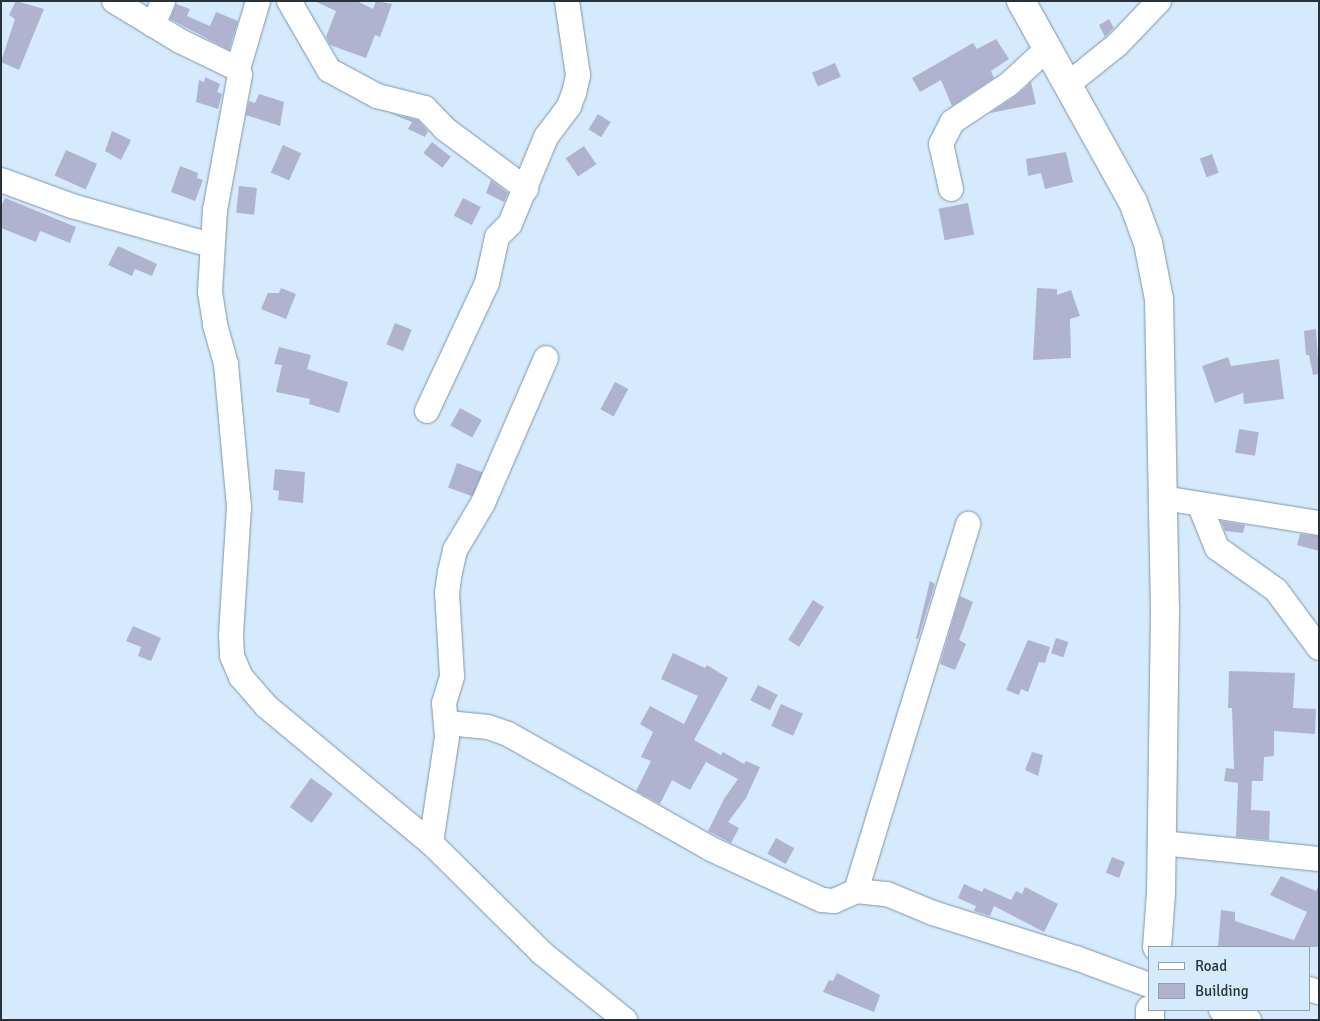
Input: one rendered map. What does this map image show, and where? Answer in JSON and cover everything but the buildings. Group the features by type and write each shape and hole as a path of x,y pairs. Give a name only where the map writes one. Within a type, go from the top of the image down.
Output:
{"main road":[{"path":"1021,1 1046,50 1132,202 1148,243 1159,299 1163,498 1161,843 1157,946"}],"street":[{"path":"114,1 153,25 238,70"},
{"path":"153,25 163,1"},
{"path":"258,1 238,70 239,84 211,245 210,292 215,326 226,364 239,507 232,656 242,677 266,706 431,843 542,953 625,1020"},
{"path":"289,1 329,70 377,96 425,108 445,129 526,189"},
{"path":"427,412 487,283 497,237 510,224 546,137 568,106 576,85 567,1"},
{"path":"1067,85 1117,46 1159,1"},
{"path":"951,189 942,144 952,122 1009,84 1046,50"},
{"path":"1,180 72,206 211,245"},
{"path":"431,843 448,723 444,703 453,663 447,592 455,550 483,503 546,358"},
{"path":"1163,498 1200,506 1319,523"},
{"path":"1200,506 1214,544 1276,590 1319,648"},
{"path":"856,892 968,524"},
{"path":"448,723 488,727 508,734 711,849 822,900 834,901 856,892 887,894 933,913 1076,958 1148,985"},
{"path":"1161,843 1319,859"},
{"path":"1224,1011 1249,1020"}]}
